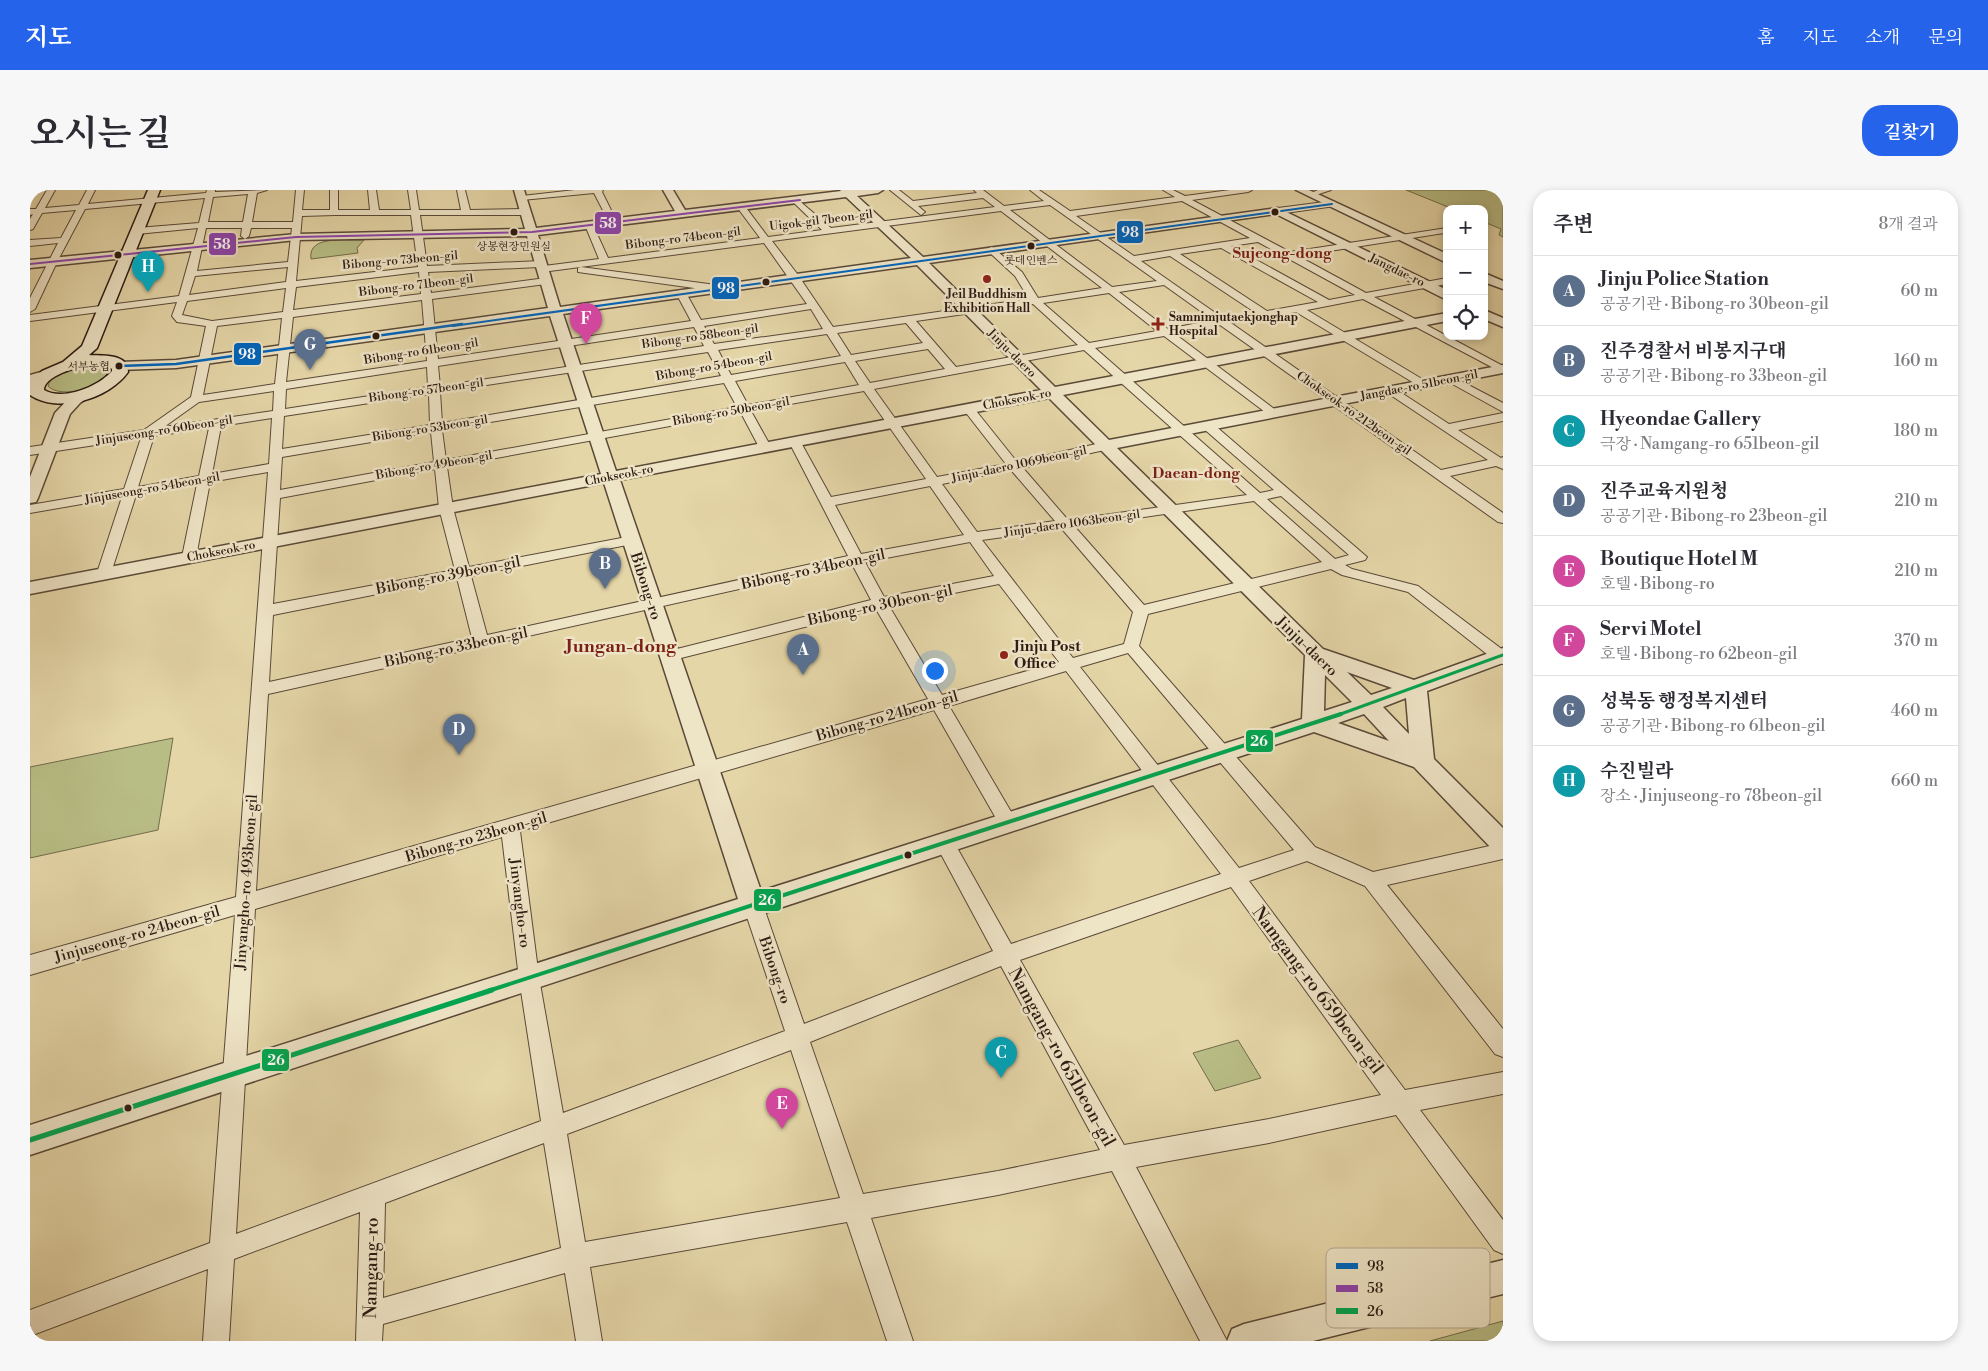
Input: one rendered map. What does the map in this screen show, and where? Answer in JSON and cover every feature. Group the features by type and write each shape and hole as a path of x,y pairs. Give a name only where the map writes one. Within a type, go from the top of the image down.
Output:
{"main road":[{"path":"92,354 106,308 152,195"},
{"path":"92,354 112,361 118,372 100,389 56,398 40,395 34,382 71,362 92,354"}],"street":[{"path":"30,227 35,212 51,190"},
{"path":"30,309 52,262 83,207 90,190"},
{"path":"244,242 253,190"},
{"path":"35,212 83,207 152,195 263,190"},
{"name":"Jinyangho-ro 493beon-gil","path":"216,1341 278,412 300,190"},
{"path":"334,190 334,213"},
{"path":"372,190 375,213"},
{"path":"412,190 421,269 431,328 436,427 446,508 481,642"},
{"path":"461,190 466,212"},
{"path":"520,194 598,190 613,222"},
{"path":"668,190 683,214"},
{"path":"137,231 202,225 248,226 297,231 418,235 532,232 848,192 878,190"},
{"path":"894,190 928,218"},
{"name":"Chokseok-ro 212beon-gil","path":"1034,190 1225,322 1503,519"},
{"path":"1167,190 1502,369"},
{"path":"1070,214 1248,190"},
{"path":"1301,190 1313,194 1443,257"},
{"path":"1313,194 1327,190"},
{"path":"184,297 210,192"},
{"name":"Jinju-daero","path":"848,192 937,277 1105,446 1368,705 1503,844"},
{"path":"912,204 981,192 1273,413"},
{"name":"Bibong-ro","path":"520,194 565,343 900,1341"},
{"path":"1278,211 1284,196"},
{"path":"796,200 829,231"},
{"name":"Uigok-gil 7beon-gil","path":"764,240 1052,202"},
{"path":"118,372 138,374 176,364 204,360 1332,204"},
{"name":"Namgang-ro 659beon-gil","path":"741,207 764,240 795,277 866,386 1003,580 1234,878 1503,1241"},
{"name":"Jangdae-ro","path":"1278,211 1443,293"},
{"path":"298,213 526,212"},
{"path":"589,225 604,260"},
{"path":"1288,254 1443,230"},
{"path":"30,264 244,242 297,231"},
{"path":"1134,259 1261,239"},
{"path":"30,243 65,240"},
{"name":"Bibong-ro 74beon-gil","path":"542,266 558,266 764,240"},
{"path":"1222,245 1328,303"},
{"path":"882,266 899,255 905,246 962,254"},
{"path":"992,250 1019,274 1035,301 1334,564 1347,572 1413,589 1502,656"},
{"path":"1172,253 1266,315"},
{"path":"882,266 937,277 962,254"},
{"path":"191,274 293,264"},
{"name":"Bibong-ro 73beon-gil","path":"30,318 184,297 421,269 542,266"},
{"name":"Bibong-ro 74beon-gil","path":"558,266 716,288"},
{"path":"1488,279 1503,285"},
{"name":"Bibong-ro 71beon-gil","path":"184,297 177,316 181,320 212,324 546,281"},
{"name":"Bibong-ro 58beon-gil","path":"574,368 1167,282"},
{"name":"Bibong-ro 50beon-gil","path":"596,436 1443,283"},
{"path":"30,285 41,284"},
{"path":"681,293 765,447"},
{"name":"Bibong-ro 61beon-gil","path":"196,399 813,306"},
{"path":"1488,311 1503,307"},
{"path":"1299,309 1423,384"},
{"path":"1488,314 1503,323"},
{"path":"908,319 953,371"},
{"name":"Chokseok-ro","path":"30,588 1443,319"},
{"path":"104,573 149,432 196,399 212,324"},
{"name":"Bibong-ro 54beon-gil","path":"585,402 727,377 930,345"},
{"name":"Bibong-ro 57beon-gil","path":"278,412 574,368"},
{"name":"Jangdae-ro 51beon-gil","path":"1105,446 1502,369"},
{"path":"1451,379 1503,408"},
{"path":"1390,390 1502,462"},
{"path":"30,498 63,413 75,400 87,393"},
{"path":"56,398 63,413"},
{"name":"Bibong-ro 53beon-gil","path":"275,460 436,427 585,402"},
{"path":"968,409 1063,524 1141,611"},
{"name":"Jinjuseong-ro 60beon-gil","path":"30,450 278,412"},
{"path":"1448,428 1503,417"},
{"path":"189,557 216,422"},
{"path":"1141,611 1360,557 1208,426"},
{"name":"Bibong-ro 49beon-gil","path":"273,495 596,436"},
{"path":"795,442 880,603 1008,822"},
{"name":"Jinju-daero 1069beon-gil","path":"828,502 1014,466 1105,446"},
{"name":"Jinjuseong-ro 54beon-gil","path":"30,509 205,479 275,460"},
{"path":"1440,474 1502,462"},
{"path":"1169,508 1258,497 1285,491"},
{"name":"Jinju-daero 1063beon-gil","path":"974,537 1169,508"},
{"name":"Bibong-ro 34beon-gil","path":"652,605 856,559 974,537"},
{"name":"Bibong-ro 39beon-gil","path":"264,611 632,540"},
{"name":"Bibong-ro 30beon-gil","path":"669,656 880,603 1003,580"},
{"name":"Bibong-ro 33beon-gil","path":"259,690 652,605"},
{"path":"1141,611 1131,647 1225,754 1308,853 1372,880 1503,1046"},
{"name":"Bibong-ro 24beon-gil","path":"707,768 1131,647"},
{"path":"1314,723 1315,654 1416,688"},
{"path":"30,1140 1153,775 1225,754 1368,705 1502,656"},
{"path":"1314,723 1423,761 1416,688"},
{"name":"Bibong-ro 23beon-gil","path":"245,903 510,828 707,768"},
{"name":"Jinyangho-ro","path":"510,828 529,978 589,1341"},
{"name":"Namgang-ro 651beon-gil","path":"944,843 1118,1158 1214,1341"},
{"path":"1372,880 1503,851"},
{"path":"1006,955 1308,853"},
{"name":"Jinjuseong-ro 24beon-gil","path":"30,965 245,903"},
{"name":"Namgang-ro 651beon-gil","path":"797,1037 1006,955"},
{"path":"30,1323 797,1037"},
{"path":"1401,1102 1503,1082"},
{"name":"Namgang-ro 651beon-gil","path":"855,1208 998,1183 1118,1158 1269,1131 1401,1102"},
{"name":"Namgang-ro","path":"369,1341 373,1195"},
{"path":"369,1315 576,1257 855,1208"},
{"path":"1490,1280 1503,1277"},
{"path":"1244,1341 1326,1321"}],"green space":[{"path":"1406,190 1503,190 1503,237 1499,235 1501,229 1488,224 1488,205 1443,205"},
{"path":"330,240 364,240 357,248 358,253 311,259 315,246 322,242"},
{"path":"92,366 99,367 107,372 105,378 91,387 71,392 62,392 48,386 54,376 66,370"},
{"path":"173,738 158,830 30,858 30,767"},
{"path":"1238,1040 1261,1078 1215,1091 1193,1053"},
{"path":"1503,1321 1503,1341 1430,1341 1477,1328 1490,1328 1490,1325"}],"transit line":[{"name":"58","path":"30,264 296,237 532,232 800,200"},
{"name":"98","path":"119,366 176,364 1332,204"},
{"name":"26","path":"30,1140 1241,748 1503,655"}],"place":[{"name":"상봉현장민원실","path":"514,232"},
{"name":"롯데인벤스","path":"1031,246"},
{"name":"Jeil Buddhism Exhibition Hall","path":"987,279"},
{"name":"수진빌라","path":"148,292"},
{"name":"Samnimjutaekjonghap Hospital","path":"1158,324"},
{"name":"Servi Motel","path":"586,344"},
{"name":"서부농협","path":"119,366"},
{"name":"성북동 행정복지센터","path":"310,370"},
{"name":"진주경찰서 비봉지구대","path":"605,589"},
{"name":"Jinju Post Office","path":"1004,655"},
{"name":"Jinju Police Station","path":"803,675"},
{"name":"진주교육지원청","path":"459,755"},
{"name":"Hyeondae Gallery","path":"1001,1078"},
{"name":"Boutique Hotel M","path":"782,1129"}],"district":[{"name":"Sujeong-dong","path":"1282,253"},
{"name":"Daean-dong","path":"1196,473"},
{"name":"Jungan-dong","path":"621,646"}]}
